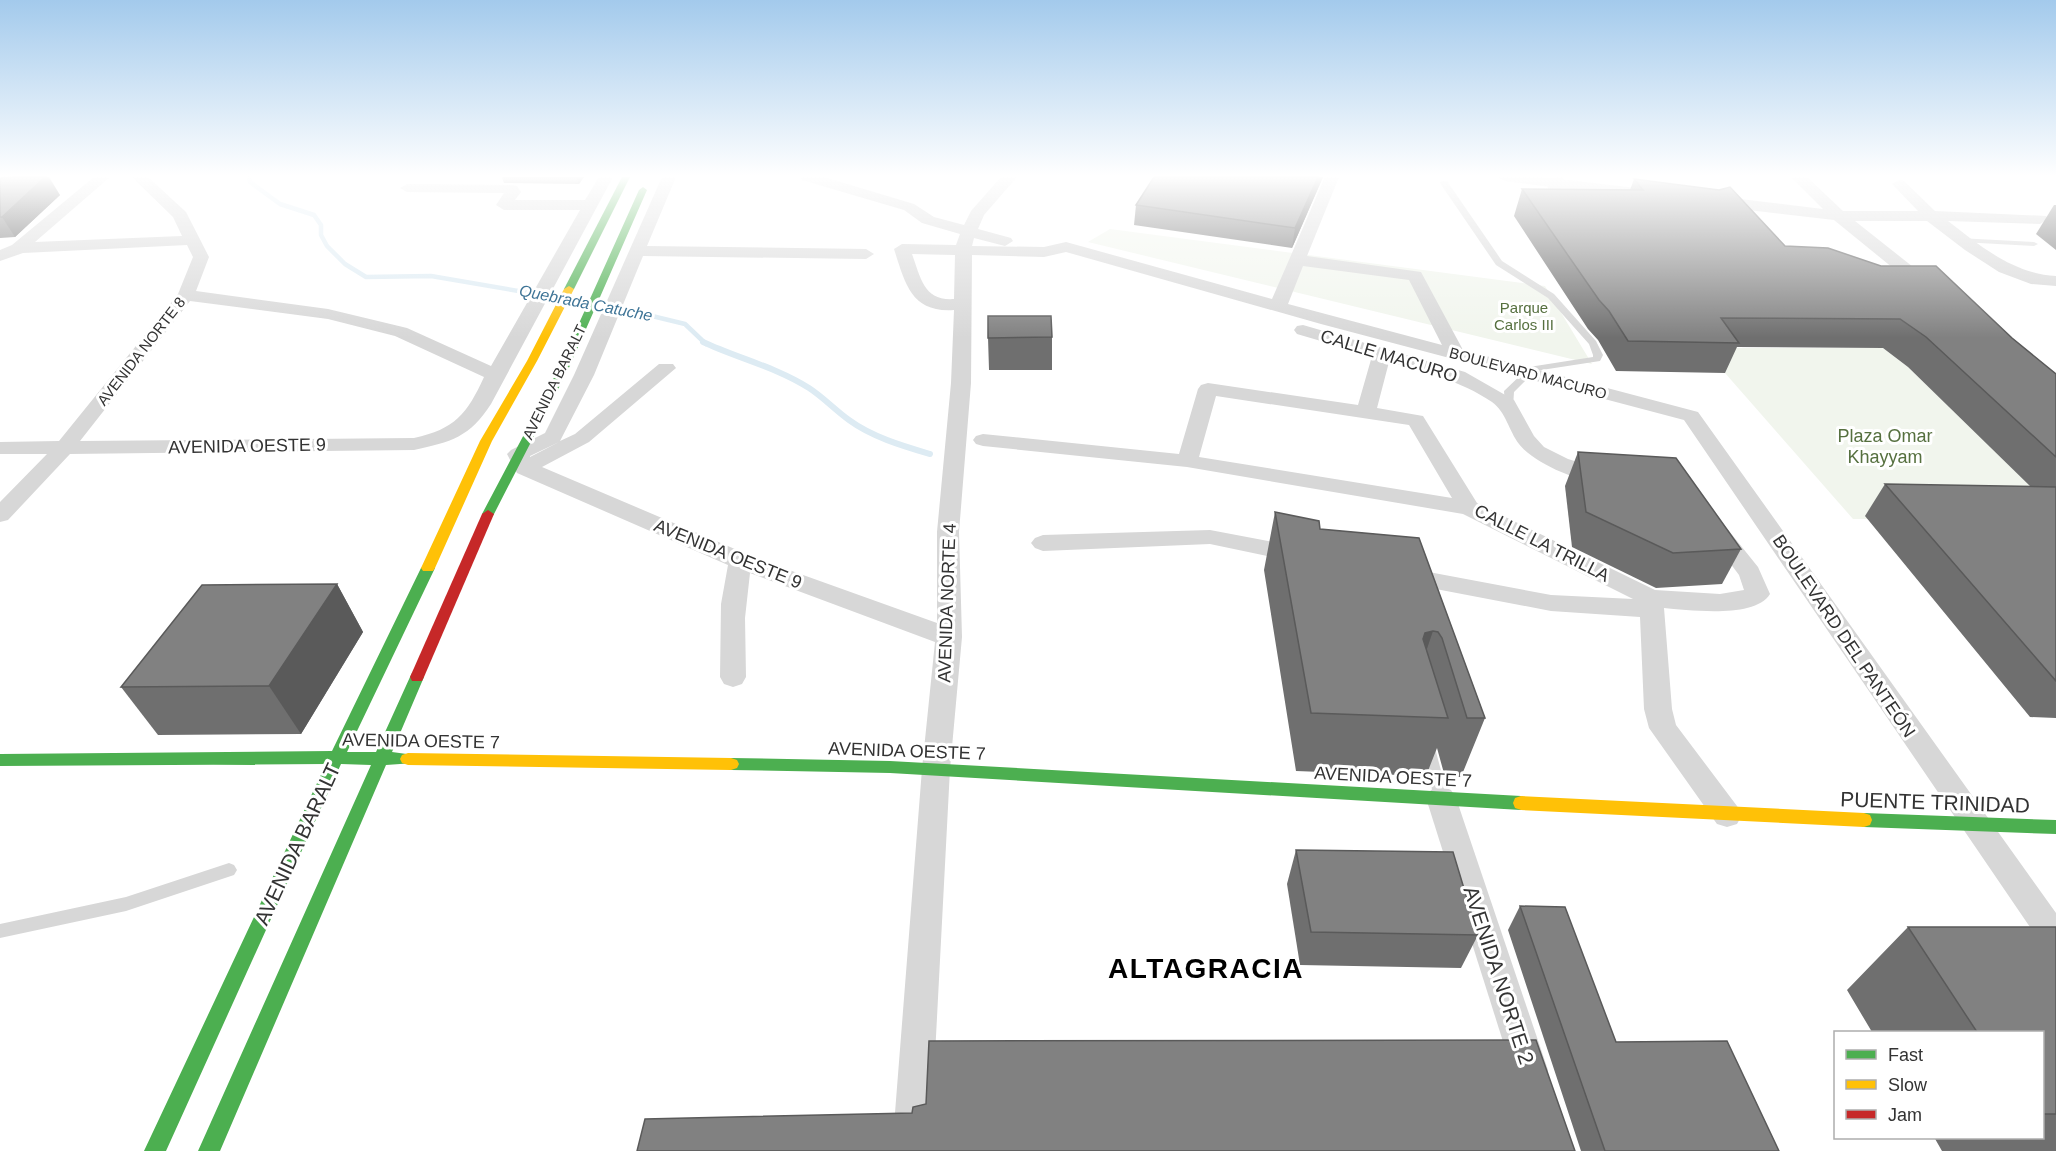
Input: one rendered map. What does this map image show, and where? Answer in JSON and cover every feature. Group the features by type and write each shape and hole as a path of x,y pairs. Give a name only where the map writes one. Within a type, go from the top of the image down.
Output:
{"main road":[{"name":"AVENIDA BARALT","path":"155,1151 337,758 462,497 486,441 532,361 599,231"},
{"name":"AVENIDA BARALT","path":"209,1151 497,495 522,461 625,231"},
{"name":"AVENIDA OESTE 7","path":"0,760 337,758 936,769 1812,819"},
{"name":"PUENTE TRINIDAD","path":"1812,819 2056,827"}],"street":[{"path":"0,262 39,231"},
{"name":"AVENIDA NORTE 8","path":"0,514 64,448 186,295 201,257 189,231"},
{"path":"481,408 495,375 576,231"},
{"name":"AVENIDA BARALT","path":"522,461 553,437 584,375 646,231"},
{"path":"957,231 990,243 1044,252"},
{"name":"AVENIDA NORTE 4","path":"905,1132 950,612 948,532 960,389 964,304 962,284 966,237 969,231"},
{"path":"1278,306 1310,231"},
{"path":"1857,231 1937,296"},
{"path":"1949,231 2005,268 2037,280 2056,281"},
{"path":"0,256 19,248 194,240"},
{"path":"964,304 932,304 924,298 909,269 903,249 990,243"},
{"name":"BOULEVARD MACURO","path":"1044,252 1066,247 1691,416 1737,479"},
{"name":"CALLE MACURO","path":"1044,252 1458,376 1509,405"},
{"path":"635,257 866,254"},
{"path":"1298,260 1415,276 1456,354"},
{"path":"186,295 328,314 401,332 495,375"},
{"path":"1366,412 1382,354"},
{"path":"522,461 582,438 666,368"},
{"name":"CALLE LA TRILLA","path":"1187,461 1208,389 1416,420 1469,508 1652,604"},
{"path":"1509,405 1518,429 1535,450 1575,470 1618,479"},
{"name":"AVENIDA BARALT","path":"481,408 487,414 486,441"},
{"name":"AVENIDA OESTE 9","path":"0,448 414,444 456,433 481,408"},
{"path":"983,440 1187,461 1469,508"},
{"name":"AVENIDA OESTE 9","path":"522,461 741,561 948,637"},
{"name":"BOULEVARD DEL PANTEÓN","path":"1737,479 1952,793 2056,939"},
{"path":"1385,572 1551,603 1731,603 1748,600 1758,594 1750,573 1703,514"},
{"path":"1043,543 1210,537 1327,561"},
{"path":"733,677 732,633 737,573 741,561"},
{"path":"1652,604 1658,709 1663,728 1726,815"},
{"name":"AVENIDA NORTE 2","path":"1442,798 1539,1095"}],"lane":[{"path":"1477,231 1499,263 1551,296 1593,343 1598,355 1597,359 1588,362 1532,369 1509,391 1509,405"},
{"path":"1961,240 2034,244"},
{"path":"1422,730 1442,798"},
{"path":"0,930 126,904 229,870"}],"green space":[{"name":"Parque Carlos III","path":"1107,231 1123,231 1545,286 1592,364 1088,242"},
{"name":"Plaza Omar Khayyam","path":"1708,348 1883,348 1908,367 2056,511 2056,519 1853,519 1725,373"}],"building":[{"path":"1551,231 1771,231 1785,246 1828,248 1881,266 1936,266 2012,338 2056,374 2056,457 1926,337 1900,319 1721,318 1739,343 1628,341 1609,311"},
{"path":"988,316 1051,316 1052,337 988,338"},
{"path":"1578,452 1676,458 1741,549 1673,553 1586,512"},
{"path":"1885,484 2056,487 2056,681"},
{"path":"1275,512 1319,521 1320,529 1419,538 1485,718 1467,718 1442,638 1438,632 1433,631 1425,633 1423,639 1448,718 1311,713"},
{"path":"337,584 269,686 121,687 202,585"},
{"path":"1296,850 1453,852 1478,935 1311,932"},
{"path":"1520,906 1565,907 1616,1042 1727,1041 1779,1151 1605,1151"},
{"path":"1908,927 2056,927 2056,1114 2044,1114 2044,1031 1976,1031"},
{"path":"1536,1040 1575,1151 637,1151 645,1119 912,1113 913,1107 926,1104 929,1041"}],"waterway":[{"name":"Quebrada Catuche","path":"321,231 327,246 345,264 366,277 431,276 589,303"},
{"name":"Quebrada Catuche","path":"615,307 685,324 705,343"},
{"name":"Quebrada Catuche","path":"705,343 770,368 796,381 814,392 849,420 878,436 930,454"}],"traffic: fast":[{"path":"569,289 599,231"},
{"path":"488,514 563,370 625,231"},
{"path":"155,1151 319,794 428,568"},
{"path":"209,1151 417,677"},
{"path":"0,760 307,757 408,759"},
{"path":"731,764 890,767 1521,803"},
{"path":"1864,820 2056,827"}],"traffic: slow":[{"path":"428,568 486,441 532,361 569,289"},
{"path":"408,759 731,764"},
{"path":"1521,803 1864,820"}],"traffic: jam":[{"path":"417,677 488,514"}],"district":[{"name":"ALTAGRACIA","path":"1206,968"}]}
